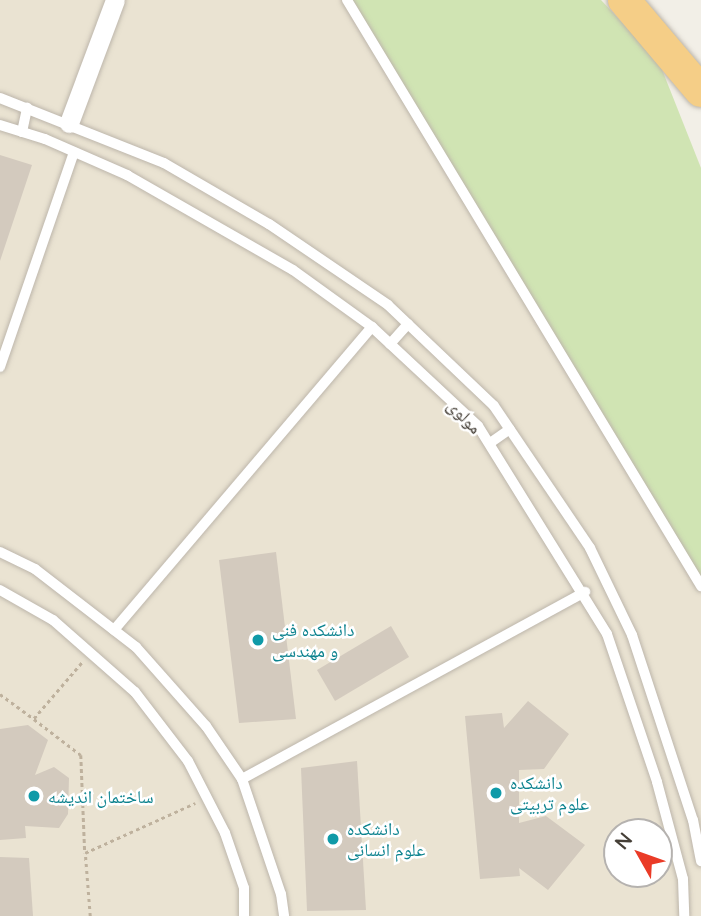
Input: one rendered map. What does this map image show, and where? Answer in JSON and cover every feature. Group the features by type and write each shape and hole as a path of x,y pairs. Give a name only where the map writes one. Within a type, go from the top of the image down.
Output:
{"highway":[{"path":"624,0 701,91"}],"street":[{"path":"69,123 114,0"}],"lane":[{"path":"347,0 701,586"},
{"name":"مولوی","path":"0,98 69,123 164,163 269,224 388,305 494,406 590,548 632,635 689,808 701,861"},
{"path":"22,132 27,108"},
{"name":"مولوی","path":"0,125 74,152 199,213 293,270 372,327 478,426 585,592 607,634 657,782 683,879 684,916"},
{"path":"0,367 74,152"},
{"path":"390,344 408,324"},
{"path":"114,630 372,327"},
{"path":"490,443 510,429"},
{"path":"0,552 35,569 136,647 206,726 242,779 281,894 284,916"},
{"path":"0,590 53,620 135,692 188,761 207,797 244,888 244,916"},
{"path":"242,779 585,592"}],"path":[{"path":"34,719 91,653"},
{"path":"0,694 81,755 90,916"},
{"path":"85,853 207,797"}],"shaded area":[{"path":"0,0 352,0 701,577 701,916 0,916"}],"green space":[{"path":"352,0 601,0 659,62 701,168 701,577"}],"building":[{"path":"0,155 32,165 0,261"},
{"name":"دانشکده فنی و مهندسی","path":"276,552 296,719 239,723 219,560"},
{"path":"391,626 409,657 335,701 317,670"},
{"name":"دانشکده علوم تربیتی","path":"528,701 569,734 544,769 519,770 519,823 546,816 585,845 548,890 519,868 520,876 480,879 465,716 502,713 504,728"},
{"name":"ساختمان اندیشه","path":"28,725 48,740 35,775 54,767 69,778 68,814 59,828 25,826 26,838 0,840 0,729"},
{"name":"دانشکده علوم انسانی","path":"357,761 366,910 307,911 301,768"},
{"path":"0,857 29,858 33,916 0,916"}],"place":[{"name":"دانشکده فنی و مهندسی","path":"258,640"},
{"name":"دانشکده علوم تربیتی","path":"496,793"},
{"name":"ساختمان اندیشه","path":"34,796"},
{"name":"دانشکده علوم انسانی","path":"333,839"}]}
